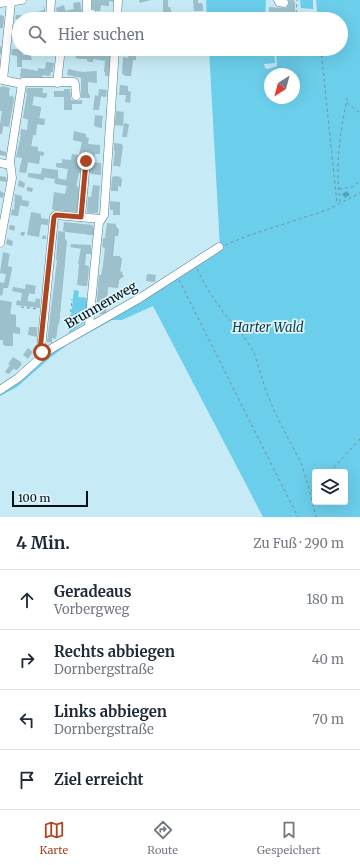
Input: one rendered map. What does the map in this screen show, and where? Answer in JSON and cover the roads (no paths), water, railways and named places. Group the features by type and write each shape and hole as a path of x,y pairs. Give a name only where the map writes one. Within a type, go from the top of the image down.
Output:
{"street":[{"path":"0,3 22,0"},
{"path":"50,12 51,0"},
{"path":"87,0 87,12"},
{"path":"117,12 118,0"},
{"path":"11,2 2,81 22,84 23,82 74,82 76,96"},
{"path":"89,326 97,241 101,219 104,215 115,56"},
{"path":"57,83 60,57"},
{"path":"0,243 12,178 10,165 22,84"},
{"path":"110,127 119,128"},
{"path":"81,217 86,161"},
{"path":"0,163 10,165"},
{"path":"43,355 40,350 54,217 56,215 101,219"},
{"name":"Brunnenweg","path":"0,390 18,378 43,355 89,326 140,298 219,247"}],"park label":[{"name":"Harter Wald","path":"268,327"}]}
